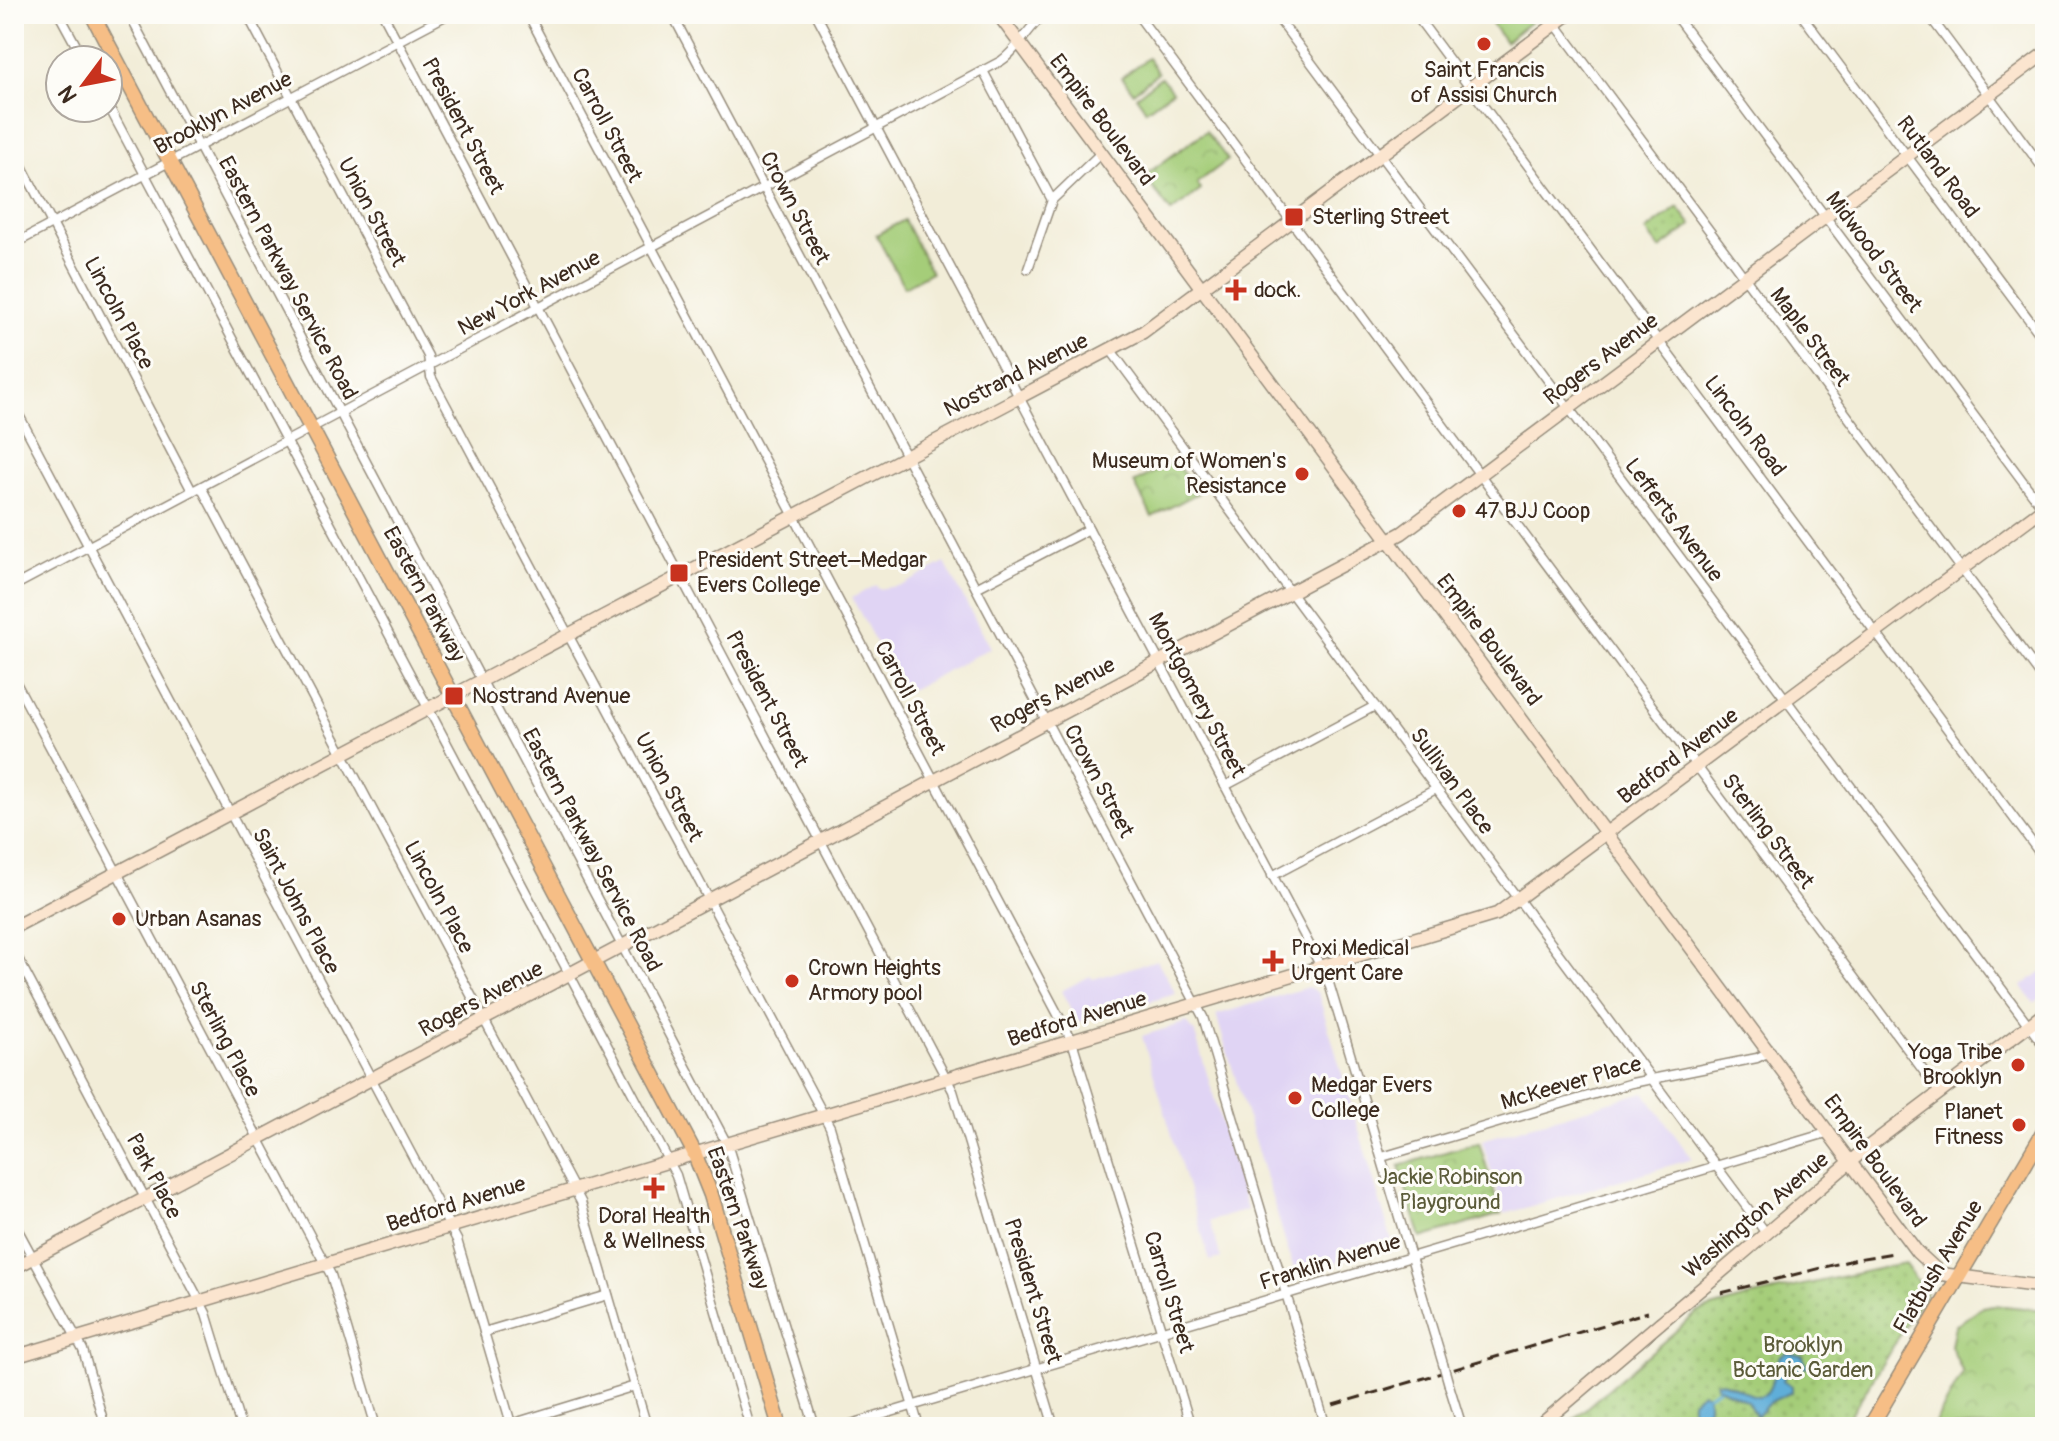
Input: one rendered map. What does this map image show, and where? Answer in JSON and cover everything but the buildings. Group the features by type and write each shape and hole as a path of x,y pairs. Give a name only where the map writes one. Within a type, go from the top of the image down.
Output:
{"main road":[{"name":"Eastern Parkway","path":"92,14 695,1154 711,1195 780,1427"},
{"name":"Empire Boulevard","path":"998,14 1771,1051 1917,1252 1941,1274 1957,1277"},
{"name":"Nostrand Avenue","path":"14,927 1143,332 1470,88 1552,19 1569,14"},
{"name":"Rogers Avenue","path":"14,1268 1390,540 2045,53"},
{"name":"Bedford Avenue","path":"14,1357 1497,914 2044,509"},
{"name":"Washington Avenue","path":"1538,1427 1850,1161 2045,1013"},
{"name":"Flatbush Avenue","path":"1870,1427 2045,1130"},
{"path":"1957,1277 2045,1287"}],"street":[{"path":"59,14 75,44"},
{"name":"Eastern Parkway Service Road","path":"129,14 727,1144 815,1427"},
{"name":"Union Street","path":"247,14 428,356 431,377 830,1127 919,1427"},
{"name":"President Street","path":"383,14 947,1079 1054,1427"},
{"name":"Brooklyn Avenue","path":"14,244 449,14"},
{"name":"Carroll Street","path":"528,14 1072,1041 1191,1427"},
{"name":"Crown Street","path":"672,14 1197,1004 1326,1427"},
{"name":"Montgomery Street","path":"816,14 1321,967 1382,1157 1462,1427"},
{"name":"New York Avenue","path":"14,586 983,71 1010,55 1027,28 1045,14"},
{"name":"Sterling Street","path":"1137,14 1940,1093"},
{"name":"Lefferts Avenue","path":"1275,14 2045,1047"},
{"name":"Lincoln Road","path":"1415,14 2045,860"},
{"name":"Midwood Street","path":"1674,14 2044,509"},
{"name":"Rutland Road","path":"1801,14 2045,341"},
{"path":"1928,14 2045,171"},
{"name":"Maple Street","path":"1552,19 2045,681"},
{"path":"983,71 1052,200"},
{"path":"118,124 676,1175 750,1427"},
{"name":"Lincoln Place","path":"14,151 342,753 574,1190 647,1427"},
{"path":"1028,269 1052,200 1101,153"},
{"name":"Sullivan Place","path":"1110,349 1766,1233"},
{"name":"Saint Johns Place","path":"14,406 450,1227 512,1426"},
{"path":"976,588 1089,529"},
{"name":"Sterling Place","path":"14,679 325,1264 376,1427"},
{"path":"1225,786 1375,706"},
{"path":"1272,876 1436,789"},
{"name":"Park Place","path":"14,951 200,1301 241,1427"},
{"name":"McKeever Place","path":"1382,1157 1651,1079 1757,1058 1771,1051"},
{"name":"Franklin Avenue","path":"841,1427 1830,1132"},
{"path":"14,1223 76,1339 105,1427"},
{"path":"484,1332 608,1295"},
{"path":"512,1426 635,1386"}],"shaded area":[{"path":"945,563 990,648 903,694 852,598 876,585 878,589 903,585"},
{"path":"1157,960 1176,994 1078,1022 1061,991 1090,976 1093,979"},
{"path":"2045,969 2045,995 2034,1003 2022,986"},
{"name":"Medgar Evers College","path":"1308,987 1318,993 1393,1245 1296,1276 1216,1015"},
{"path":"1187,1022 1195,1033 1247,1210 1210,1221 1221,1258 1210,1261 1142,1036"},
{"path":"1644,1092 1692,1159 1504,1214 1482,1140"}],"green space":[{"path":"1485,14 1534,14 1537,17 1505,42"},
{"path":"1148,58 1158,73 1133,92 1122,77"},
{"path":"1161,77 1172,91 1146,110 1136,96"},
{"path":"1206,131 1228,160 1197,183 1201,190 1171,212 1144,176"},
{"path":"1678,207 1692,225 1660,249 1646,231"},
{"path":"904,220 931,272 904,287 876,235"},
{"path":"1174,461 1198,493 1152,517 1134,483"},
{"name":"Jackie Robinson Playground","path":"1479,1142 1501,1214 1421,1238 1399,1166"},
{"name":"Brooklyn Botanic Garden","path":"1904,1263 1926,1293 1843,1427 1564,1427 1698,1312 1753,1296"},
{"path":"1993,1305 2045,1310 2045,1427 1933,1427 1963,1373 1951,1346 1955,1326 1982,1307"}],"water":[{"path":"1788,1352 1802,1356 1808,1367 1786,1372 1783,1381 1792,1387 1792,1392 1770,1402 1756,1417 1747,1401 1716,1386 1716,1382 1722,1382 1752,1395 1765,1394 1780,1357"},
{"path":"1702,1392 1708,1395 1708,1407 1697,1418 1692,1411 1692,1401"}],"waterway":[{"path":"1708,1395 1718,1389"},
{"path":"1698,1418 1702,1427"}],"railway":[{"path":"1721,1293 1857,1259 1894,1253"},
{"path":"1333,1405 1648,1312"}],"place":[{"name":"Saint Francis of Assisi Church","path":"1484,44"},
{"name":"Sterling Street","path":"1294,217"},
{"name":"dock.","path":"1236,290"},
{"name":"Museum of Women's Resistance","path":"1302,474"},
{"name":"47 BJJ Coop","path":"1459,511"},
{"name":"President Street–Medgar Evers College","path":"679,573"},
{"name":"Nostrand Avenue","path":"454,696"},
{"name":"Urban Asanas","path":"119,919"},
{"name":"Proxi Medical Urgent Care","path":"1273,961"},
{"name":"Crown Heights Armory pool","path":"792,981"},
{"name":"Yoga Tribe Brooklyn","path":"2018,1065"},
{"name":"Medgar Evers College","path":"1295,1098"},
{"name":"Planet Fitness","path":"2019,1125"},
{"name":"Doral Health & Wellness","path":"654,1188"}]}
